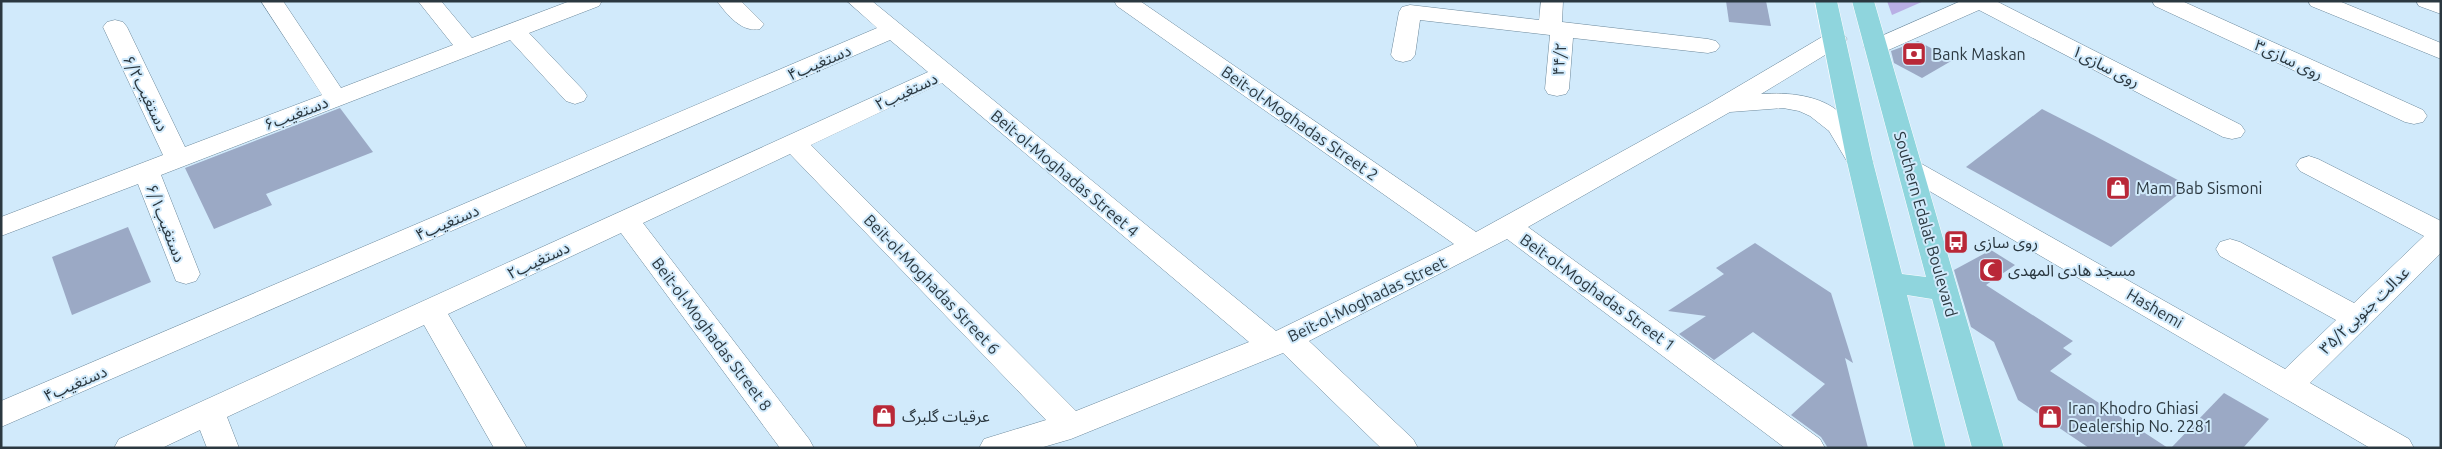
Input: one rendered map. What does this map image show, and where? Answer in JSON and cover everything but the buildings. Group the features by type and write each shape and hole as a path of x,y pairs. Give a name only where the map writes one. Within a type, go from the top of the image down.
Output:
{"main road":[{"path":"1826,1 1860,162 1930,448"},
{"name":"Southern Edalat Boulevard","path":"1863,1 1988,448"},
{"path":"1891,283 1945,290"}],"street":[{"path":"272,1 336,98"},
{"path":"429,1 466,47"},
{"path":"728,1 752,24"},
{"name":"Beit-ol-Moghadas Street 4","path":"858,1 1280,342 1402,448"},
{"name":"Beit-ol-Moghadas Street 2","path":"1125,1 1475,245"},
{"name":"۴۴/۲","path":"1552,1 1556,29 1557,89"},
{"name":"روی سازی۳","path":"2163,1 2414,116"},
{"path":"2319,1 2441,52"},
{"path":"2427,1 2441,7"},
{"path":"1876,47 1980,2"},
{"name":"روی سازی۱","path":"1980,2 2232,131"},
{"name":"دستغیب۶","path":"1,227 582,3"},
{"path":"1403,54 1410,12 1708,46"},
{"name":"دستغیب۶/۲","path":"115,27 178,159"},
{"path":"514,30 574,96"},
{"name":"دستغیب۴","path":"1,415 893,30"},
{"name":"Beit-ol-Moghadas Street","path":"995,448 1071,426 1280,342 1475,245 1719,108 1835,39"},
{"name":"۲دستغیب","path":"130,448 945,73"},
{"path":"1719,108 1763,100 1808,105 1831,118 1860,162"},
{"name":"Beit-ol-Moghadas Street 6","path":"794,142 1071,426"},
{"path":"2309,165 2441,234"},
{"name":"Hashemi","path":"1911,169 2398,448"},
{"name":"دستغیب۶/۱","path":"146,171 186,274"},
{"name":"Beit-ol-Moghadas Street 8","path":"626,220 798,448"},
{"name":"Beit-ol-Moghadas Street 1","path":"1508,226 1809,448"},
{"name":"عدالت جنوبی۳۵/۲","path":"2288,385 2441,234"},
{"path":"2230,249 2356,318"},
{"path":"430,310 511,448"},
{"path":"209,412 223,448"}],"shaded area":[{"path":"1887,1 1924,1 1892,15"}],"place":[{"name":"Bank Maskan","path":"1914,54"},
{"name":"Mam Bab Sismoni","path":"2118,188"},
{"name":"روی سازی","path":"1956,242"},
{"name":"مسجد هادی المهدی","path":"1991,270"},
{"name":"عرقیات گلبرگ","path":"884,416"},
{"name":"Iran Khodro Ghiasi Dealership No. 2281","path":"2050,417"}]}
